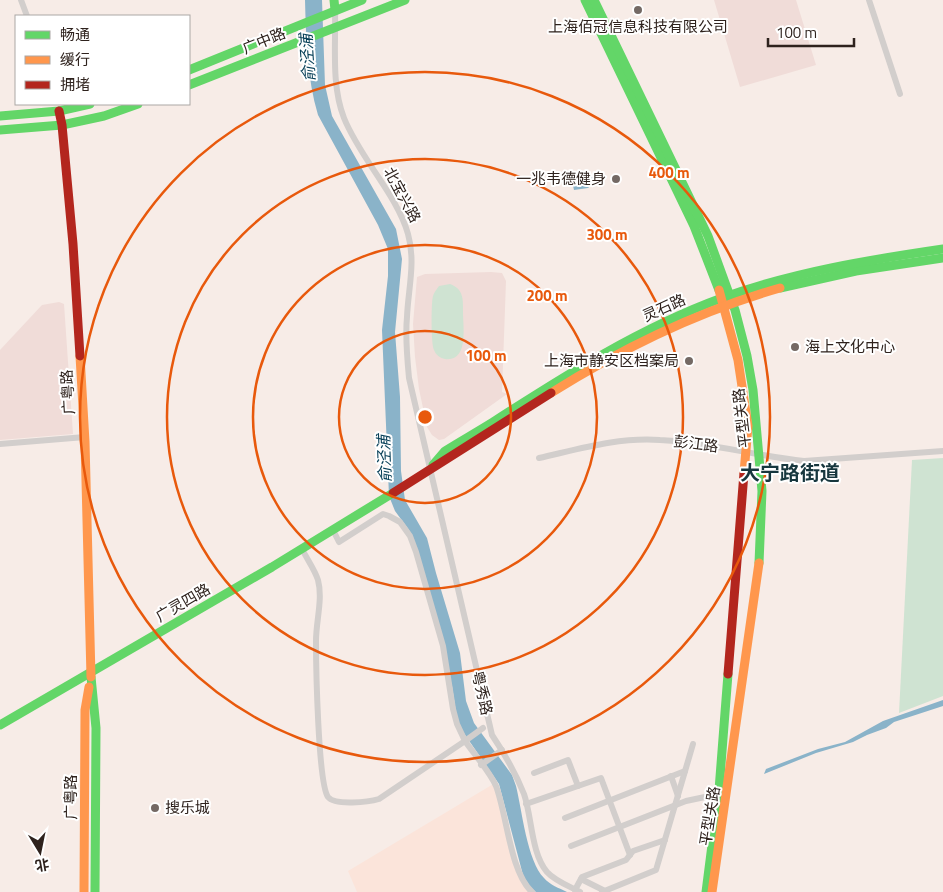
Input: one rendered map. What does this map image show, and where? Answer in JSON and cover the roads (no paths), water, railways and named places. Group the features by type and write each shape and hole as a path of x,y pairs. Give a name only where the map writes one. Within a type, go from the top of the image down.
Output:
{"main road":[{"name":"广中路","path":"190,70 306,23 323,15 335,5 362,0"},
{"name":"广中路","path":"190,85 405,0"},
{"name":"平型关路","path":"584,0 694,226 727,301 747,356 753,390 762,491 759,571 712,892"},
{"name":"平型关路","path":"594,0 711,244 727,301 745,396 748,426 746,452 719,794 706,892"},
{"path":"0,116 79,105"},
{"path":"0,130 62,125 104,116 135,105"},
{"name":"广粤路","path":"58,107 62,125 73,244 85,437 91,672 96,728 95,892"},
{"name":"灵石路","path":"378,503 429,469 599,364 755,286 840,265 943,249"},
{"name":"灵石路","path":"727,301 803,282 943,258"},
{"name":"广灵四路","path":"0,725 378,503"},
{"name":"广粤路","path":"84,892 85,710 91,672"}],"street":[{"path":"22,0 27,15"},
{"path":"869,0 900,94"},
{"name":"北宝兴路","path":"335,5 336,82 342,113 354,138 398,211 409,238 412,264 406,332 408,368 429,469"},
{"path":"0,444 85,437"},
{"name":"彭江路","path":"539,458 602,443 632,440 660,440 804,461 943,451"},
{"name":"粤秀路","path":"429,469 492,736 502,750 524,794 543,867 554,878 577,891"},
{"path":"333,530 339,542 382,514 400,522 410,536 443,646 457,724 466,741 495,783 517,866 526,886 532,892"},
{"path":"302,549 318,579 316,640 321,760 325,791 329,798 335,802 369,802 379,799 483,728"},
{"path":"581,879 602,891 656,870 693,744"},
{"path":"482,765 502,750"},
{"path":"534,773 568,760 578,786"},
{"path":"565,818 685,771"},
{"path":"670,776 678,796"},
{"path":"526,804 601,778 630,855"},
{"path":"570,846 686,801 719,794"},
{"path":"577,891 582,877 626,860 633,851 665,840"}],"water":[{"path":"305,0 322,0 325,85 332,116 396,229 402,259 395,332 400,397 401,471 405,500 427,538 460,653 466,701 474,723 512,775 529,848 538,870 549,883 567,892 536,892 529,886 523,875 499,784 461,729 457,719 452,686 409,530 395,511 389,496 382,330 388,276 388,249 378,225 318,115 309,72"},
{"path":"601,176 602,179 596,181 588,188 574,190 572,181"},
{"path":"943,700 943,706 894,722 886,728 853,742 816,753 764,774 766,769 818,749 845,742 883,721"}],"place":[{"name":"上海佰冠信息科技有限公司","path":"638,10"},
{"name":"一兆韦德健身","path":"616,179"},
{"name":"海上文化中心","path":"795,347"},
{"name":"上海市静安区档案局","path":"689,361"},
{"name":"搜乐城","path":"155,808"}],"district":[{"name":"大宁路街道","path":"790,473"}],"water label":[{"name":"俞泾浦","path":"307,58"},
{"name":"俞泾浦","path":"384,459"}]}
